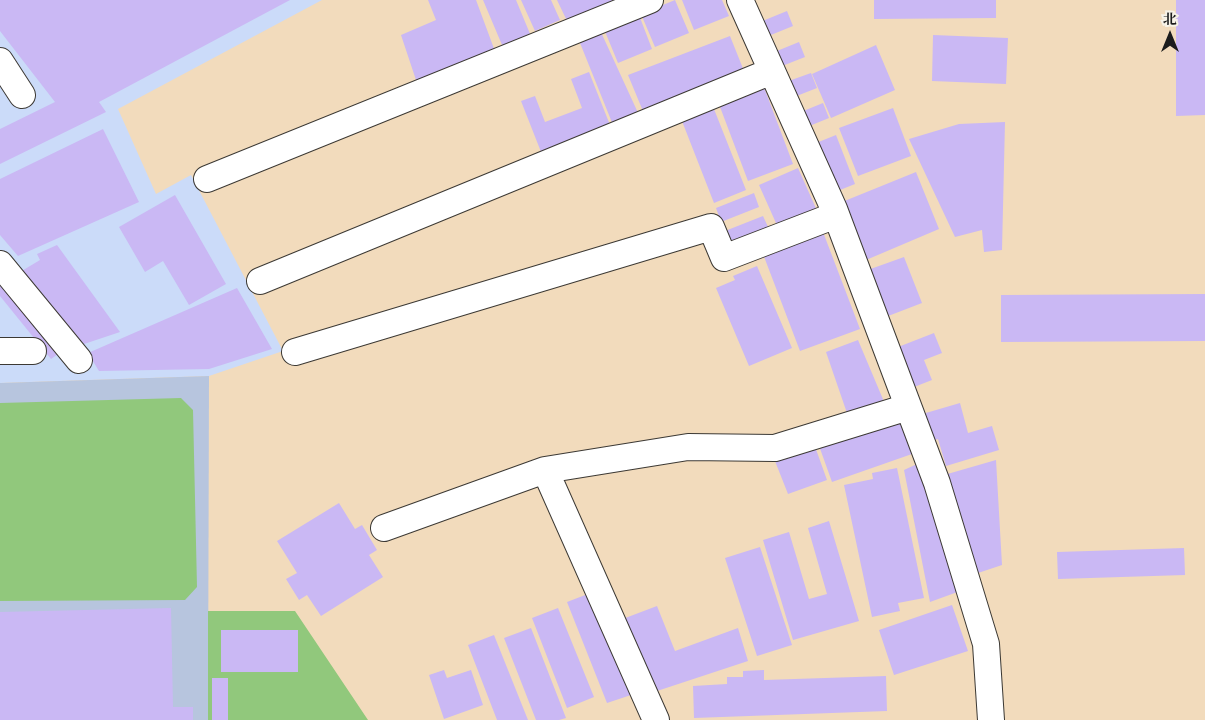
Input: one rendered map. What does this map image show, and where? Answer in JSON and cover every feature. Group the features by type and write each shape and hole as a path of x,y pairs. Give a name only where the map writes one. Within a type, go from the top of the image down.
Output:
{"street":[{"path":"207,178 650,0"},
{"path":"740,0 836,215 937,483 986,644 991,720"},
{"path":"0,60 22,95"},
{"path":"260,281 772,71"},
{"path":"295,352 711,227 724,258 836,215"},
{"path":"0,264 79,360"},
{"path":"0,351 33,351"},
{"path":"384,528 545,470 688,447 775,448 908,407"},
{"path":"545,470 656,720"}],"shaded area":[{"path":"0,0 322,0 118,109 156,194 191,175 283,351 209,376 0,383"},
{"path":"209,376 208,720 0,720 0,383"}],"green space":[{"path":"181,398 193,410 197,587 185,600 0,601 0,403"},
{"path":"208,611 295,611 368,720 208,720"}],"building":[{"path":"0,0 290,0 99,102 106,112 0,164 0,129 55,102 0,31"},
{"path":"428,0 476,0 496,54 418,86 401,35 436,20"},
{"path":"483,0 516,0 533,41 505,52"},
{"path":"521,0 551,0 560,20 535,31"},
{"path":"557,0 625,0 568,23"},
{"path":"675,0 689,33 655,47 641,14"},
{"path":"682,0 722,0 729,16 694,30"},
{"path":"874,0 996,0 996,18 874,19"},
{"path":"1176,0 1205,0 1205,115 1176,116"},
{"path":"787,11 793,26 766,37 760,22"},
{"path":"639,15 652,49 618,63 604,29"},
{"path":"600,30 639,115 613,125 578,38"},
{"path":"933,35 1008,38 1006,84 932,81"},
{"path":"730,36 746,76 645,116 628,75"},
{"path":"799,42 805,57 777,68 772,53"},
{"path":"876,45 895,90 831,118 812,74"},
{"path":"589,72 612,130 543,157 521,101 535,96 545,122 582,108 571,79"},
{"path":"811,73 817,88 789,99 783,83"},
{"path":"762,82 793,164 748,181 717,99"},
{"path":"823,103 829,118 802,129 796,114"},
{"path":"712,104 746,190 714,203 680,116"},
{"path":"893,108 911,156 858,176 839,128"},
{"path":"1005,122 1002,250 984,252 982,230 955,237 909,139 959,124"},
{"path":"103,129 139,202 18,256 0,235 0,179"},
{"path":"836,135 855,184 830,194 811,145"},
{"path":"798,168 819,215 780,232 759,185"},
{"path":"916,172 939,229 866,260 842,202"},
{"path":"754,193 759,207 721,222 716,208"},
{"path":"175,195 226,284 189,305 163,261 145,272 119,227"},
{"path":"763,216 769,229 731,245 725,231"},
{"path":"823,232 860,329 800,351 763,254"},
{"path":"57,245 120,332 84,344 20,272 40,260 37,254"},
{"path":"904,257 922,303 883,318 865,271"},
{"path":"757,266 792,348 749,366 716,288 735,280 733,276"},
{"path":"0,269 65,349 51,359 0,296"},
{"path":"237,288 272,349 209,369 99,371 88,353"},
{"path":"1205,294 1205,341 1001,342 1001,295"},
{"path":"934,333 942,353 924,360 932,380 909,389 893,349"},
{"path":"858,340 885,404 848,416 826,352"},
{"path":"960,403 968,433 992,426 999,450 946,466 938,439 927,442 919,415"},
{"path":"898,415 912,454 832,482 818,443"},
{"path":"813,441 827,480 788,494 773,456"},
{"path":"996,460 1002,565 972,575 944,475"},
{"path":"917,464 963,590 930,602 904,470"},
{"path":"897,468 924,598 898,603 900,611 872,617 844,485 873,479 872,473"},
{"path":"339,503 355,529 362,525 377,550 369,555 383,577 321,616 307,595 299,600 286,579 297,573 277,541"},
{"path":"829,521 859,621 793,640 763,540 789,532 809,599 827,594 808,528"},
{"path":"760,547 792,645 757,656 725,558"},
{"path":"1184,548 1185,575 1058,579 1057,552"},
{"path":"593,592 634,694 607,703 567,602"},
{"path":"952,605 968,651 894,675 879,630"},
{"path":"657,606 675,651 738,628 748,661 651,693 620,620"},
{"path":"171,608 173,707 193,707 193,720 0,720 0,612"},
{"path":"558,608 594,697 567,708 532,618"},
{"path":"531,628 566,718 559,720 536,720 504,638"},
{"path":"221,630 298,630 298,672 221,672"},
{"path":"494,635 528,720 497,720 468,645"},
{"path":"444,670 447,678 471,670 483,705 444,719 429,675"},
{"path":"764,670 764,680 886,676 887,711 694,718 693,686 727,684 727,677 743,677 743,671"},
{"path":"212,678 228,678 228,720 212,720"}]}
